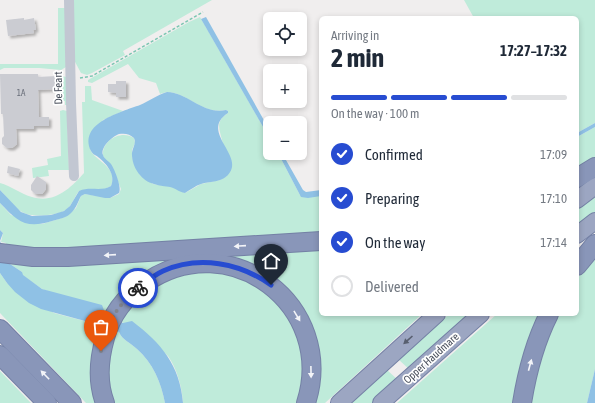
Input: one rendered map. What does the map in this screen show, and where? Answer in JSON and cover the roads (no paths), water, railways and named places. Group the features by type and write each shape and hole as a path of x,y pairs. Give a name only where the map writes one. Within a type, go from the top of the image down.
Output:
{"highway":[{"path":"579,177 595,167"},
{"path":"579,198 595,186"},
{"path":"579,233 595,221"},
{"path":"4,253 33,257 68,257 319,241"},
{"path":"579,264 595,244"},
{"path":"105,403 100,369 101,351 111,322 130,294 138,287 163,271 199,262 232,266 252,274 271,285 290,303 302,323 308,341 311,362 311,381 306,403"},
{"path":"339,403 435,316"},
{"name":"Opper Haudmare","path":"381,403 479,316"},
{"path":"522,403 526,377 532,356 548,316"},
{"path":"0,329 72,403"},
{"path":"0,355 47,403"}],"street":[{"name":"De Feart","path":"69,0 70,79 74,176"}],"water":[{"path":"206,17 263,119 263,127 201,19"},
{"path":"167,92 175,93 203,107 218,111 228,111 228,113 220,120 218,128 220,136 232,161 232,169 227,176 218,181 201,184 185,193 150,182 139,174 134,165 132,153 135,142 134,138 129,135 119,134 105,145 103,152 105,159 111,164 116,174 120,187 119,193 110,198 85,194 81,196 75,208 68,216 57,220 35,224 29,224 18,219 0,203 0,190 21,212 32,216 51,215 64,211 70,206 79,191 87,189 103,189 111,186 112,178 110,170 105,163 91,151 89,141 90,133 96,126 113,115 140,105"},
{"path":"595,123 595,127 579,136 579,132"},
{"path":"282,160 286,160 303,190 306,192 319,190 319,196 308,198 301,197"},
{"path":"0,230 3,233 0,241"},
{"path":"0,241 10,264 42,289 102,305 105,313 123,323 132,321 142,329 160,347 173,366 178,377 183,403 165,403 159,380 148,360 135,347 124,339 119,332 100,323 96,324 41,309 29,303 15,292 0,273"},
{"path":"595,369 595,403 587,403"}]}
